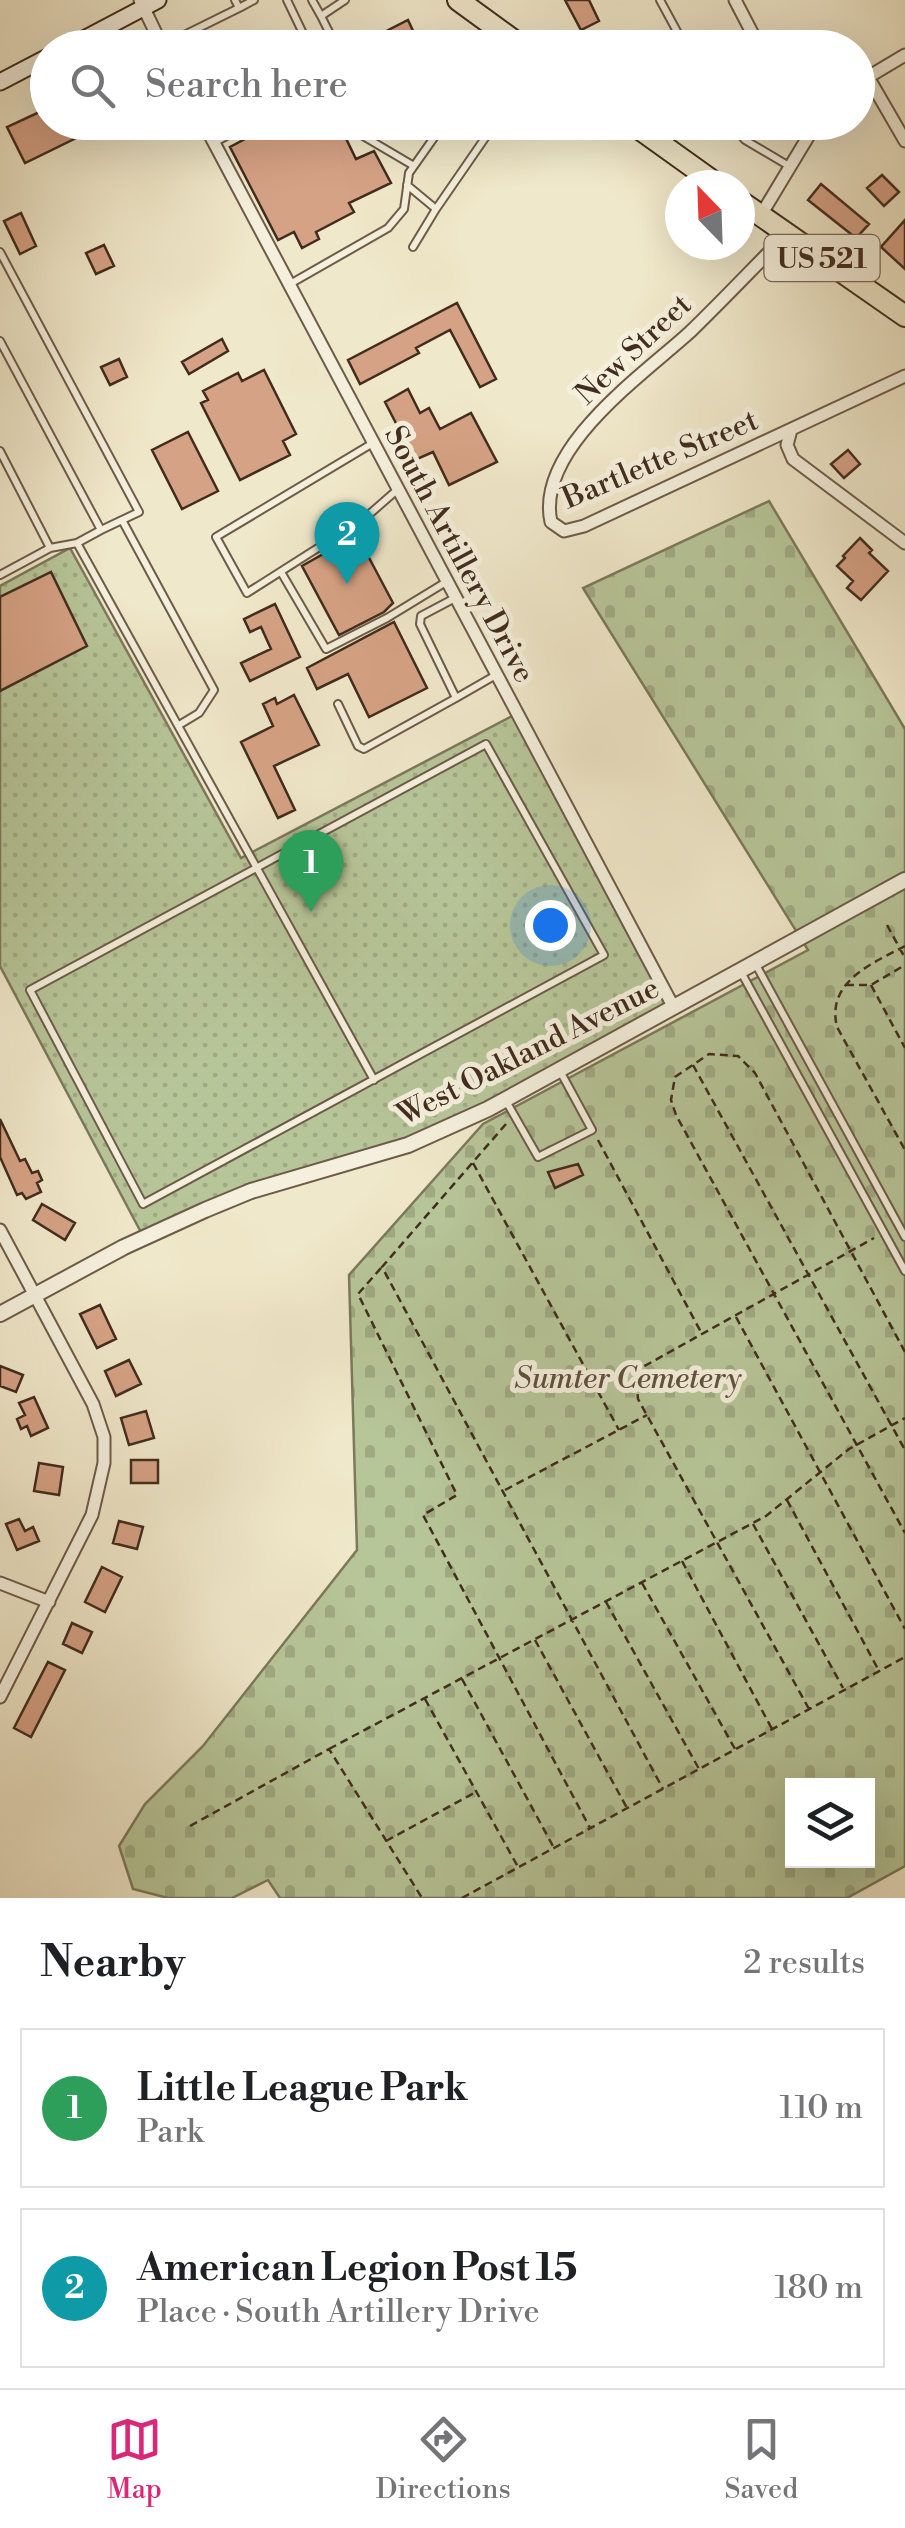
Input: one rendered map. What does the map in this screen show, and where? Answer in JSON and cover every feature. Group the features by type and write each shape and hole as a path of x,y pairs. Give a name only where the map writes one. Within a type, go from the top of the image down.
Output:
{"highway":[{"path":"458,0 490,30"},
{"path":"655,140 697,170"},
{"name":"US 521","path":"755,211 905,316"}],"main road":[{"path":"98,30 147,2"},
{"path":"0,82 30,66"}],"street":[{"path":"735,0 751,30"},
{"path":"147,2 157,30"},
{"path":"875,72 905,54"},
{"path":"875,98 905,141"},
{"name":"South Artillery Drive","path":"212,140 674,1008"},
{"path":"761,215 803,140"},
{"name":"New Street","path":"551,522 548,509 553,488 584,429 788,234"},
{"name":"Bartlette Street","path":"551,522 564,531 584,526 905,376"},
{"path":"791,430 787,445 792,458 905,542"},
{"name":"West Oakland Avenue","path":"0,1314 204,1210 408,1145 505,1100 905,880"},
{"path":"0,1230 93,1404 104,1437 103,1474 92,1515 0,1697"},
{"path":"0,1583 49,1602"}],"lane":[{"path":"192,30 237,4 254,0"},
{"path":"287,0 301,30"},
{"path":"312,0 328,30"},
{"path":"321,16 345,0"},
{"path":"660,0 676,30"},
{"path":"214,143 220,140"},
{"path":"370,140 414,166"},
{"path":"289,284 388,228 404,209 414,166 432,140"},
{"path":"413,247 484,140"},
{"path":"745,140 790,166"},
{"path":"408,185 436,209"},
{"path":"0,252 139,512 77,543 50,548 0,574"},
{"path":"0,341 101,530"},
{"path":"373,443 216,537 247,593 365,518 397,489"},
{"path":"0,451 50,548"},
{"path":"122,520 214,690 199,713 179,726"},
{"path":"77,543 374,1080"},
{"path":"281,572 326,649 446,582"},
{"path":"455,598 422,616 420,624 456,698"},
{"path":"338,704 358,746 364,749 496,675"},
{"path":"486,744 604,955 374,1080 142,1204 30,990 486,744"},
{"path":"754,963 905,1238"},
{"path":"740,971 905,1272"},
{"path":"505,1100 538,1158 592,1130 560,1070"}],"path":[{"path":"887,924 905,958"},
{"path":"902,948 845,985 832,1008 837,1026 905,1150"},
{"path":"845,985 871,985 905,965"},
{"path":"871,985 905,1048"},
{"path":"905,1352 755,1073 738,1056 709,1054 675,1077 671,1100 676,1115 905,1533"},
{"path":"692,1064 905,1450"},
{"path":"514,1116 358,1294 458,1496 424,1515 590,1828"},
{"path":"592,1130 702,1334"},
{"path":"472,1162 619,1430"},
{"path":"809,1709 638,1399 636,1380 641,1368 884,1232"},
{"path":"382,1267 663,1789"},
{"path":"736,1315 905,1629"},
{"path":"504,1491 647,1414"},
{"path":"190,1826 752,1523 857,1444 905,1418"},
{"path":"786,1499 880,1671"},
{"path":"752,1523 844,1690"},
{"path":"681,1560 772,1729"},
{"path":"642,1582 735,1749"},
{"path":"606,1601 699,1769"},
{"path":"534,1639 627,1808"},
{"path":"462,1898 905,1657"},
{"path":"461,1678 554,1848"},
{"path":"424,1698 518,1868"},
{"path":"329,1749 422,1898"},
{"path":"385,1841 476,1792"}],"green space":[{"name":"Sumter Cemetery","path":"769,501 905,729 905,1866 847,1898 280,1898 268,1880 232,1898 168,1898 133,1889 119,1846 145,1804 203,1746 357,1550 349,1275 483,1124 808,950 583,588"},
{"path":"70,548 241,858 516,714 674,1008 439,1133 277,1184 144,1238 0,966 0,586"}],"building":[{"path":"565,0 589,0 599,21 581,30"},
{"path":"408,20 413,30 388,30"},
{"path":"30,116 30,140 72,140 25,163 7,127"},
{"path":"243,140 347,140 356,159 374,151 391,183 349,203 354,212 316,232 319,239 302,248 294,232 278,240 230,147"},
{"path":"882,175 899,192 884,206 867,188"},
{"path":"821,184 869,224 856,238 808,200"},
{"path":"21,213 36,246 20,254 4,221"},
{"path":"905,220 905,269 881,247"},
{"path":"104,245 114,266 96,274 86,253"},
{"path":"457,303 496,379 480,387 450,330 416,348 419,353 360,384 348,360"},
{"path":"222,339 228,351 189,374 182,362"},
{"path":"119,359 127,377 110,385 101,367"},
{"path":"264,370 296,434 283,441 290,455 240,480 201,403 208,400 203,391 238,373 242,381"},
{"path":"408,389 420,413 429,408 440,429 471,413 497,462 449,485 433,452 415,460 385,402"},
{"path":"188,432 218,491 182,509 152,450"},
{"path":"848,450 860,464 844,478 831,464"},
{"path":"357,535 393,603 384,612 339,635 302,566"},
{"path":"860,538 888,571 861,600 847,588 853,581 837,566"},
{"path":"51,572 87,646 0,691 0,597"},
{"path":"275,604 300,657 250,681 241,663 271,649 261,627 250,632 244,619"},
{"path":"394,622 427,688 369,717 348,674 317,689 307,668"},
{"path":"294,695 319,745 274,766 295,810 278,818 241,742 273,726 263,704 275,698 277,704"},
{"path":"0,1119 20,1161 25,1159 32,1173 38,1171 42,1180 37,1183 41,1192 26,1199 22,1193 17,1195 0,1157"},
{"path":"578,1164 583,1175 555,1188 548,1172"},
{"path":"42,1204 75,1223 65,1240 33,1220"},
{"path":"100,1305 116,1339 97,1348 80,1314"},
{"path":"129,1360 141,1384 116,1396 105,1371"},
{"path":"0,1366 23,1375 16,1392 0,1386"},
{"path":"34,1397 48,1428 31,1436 27,1426 21,1429 17,1419 25,1415 19,1403"},
{"path":"146,1411 154,1438 129,1445 121,1418"},
{"path":"131,1460 158,1460 158,1483 131,1483"},
{"path":"39,1463 63,1467 59,1495 34,1491"},
{"path":"19,1519 25,1531 33,1527 39,1541 17,1550 6,1524"},
{"path":"119,1521 143,1527 137,1549 113,1543"},
{"path":"102,1567 122,1577 105,1612 85,1602"},
{"path":"72,1623 92,1632 82,1653 63,1644"},
{"path":"48,1662 65,1670 31,1737 14,1728"}],"place":[{"name":"American Legion Post 15","path":"347,584"},
{"name":"Little League Park","path":"311,912"}]}
